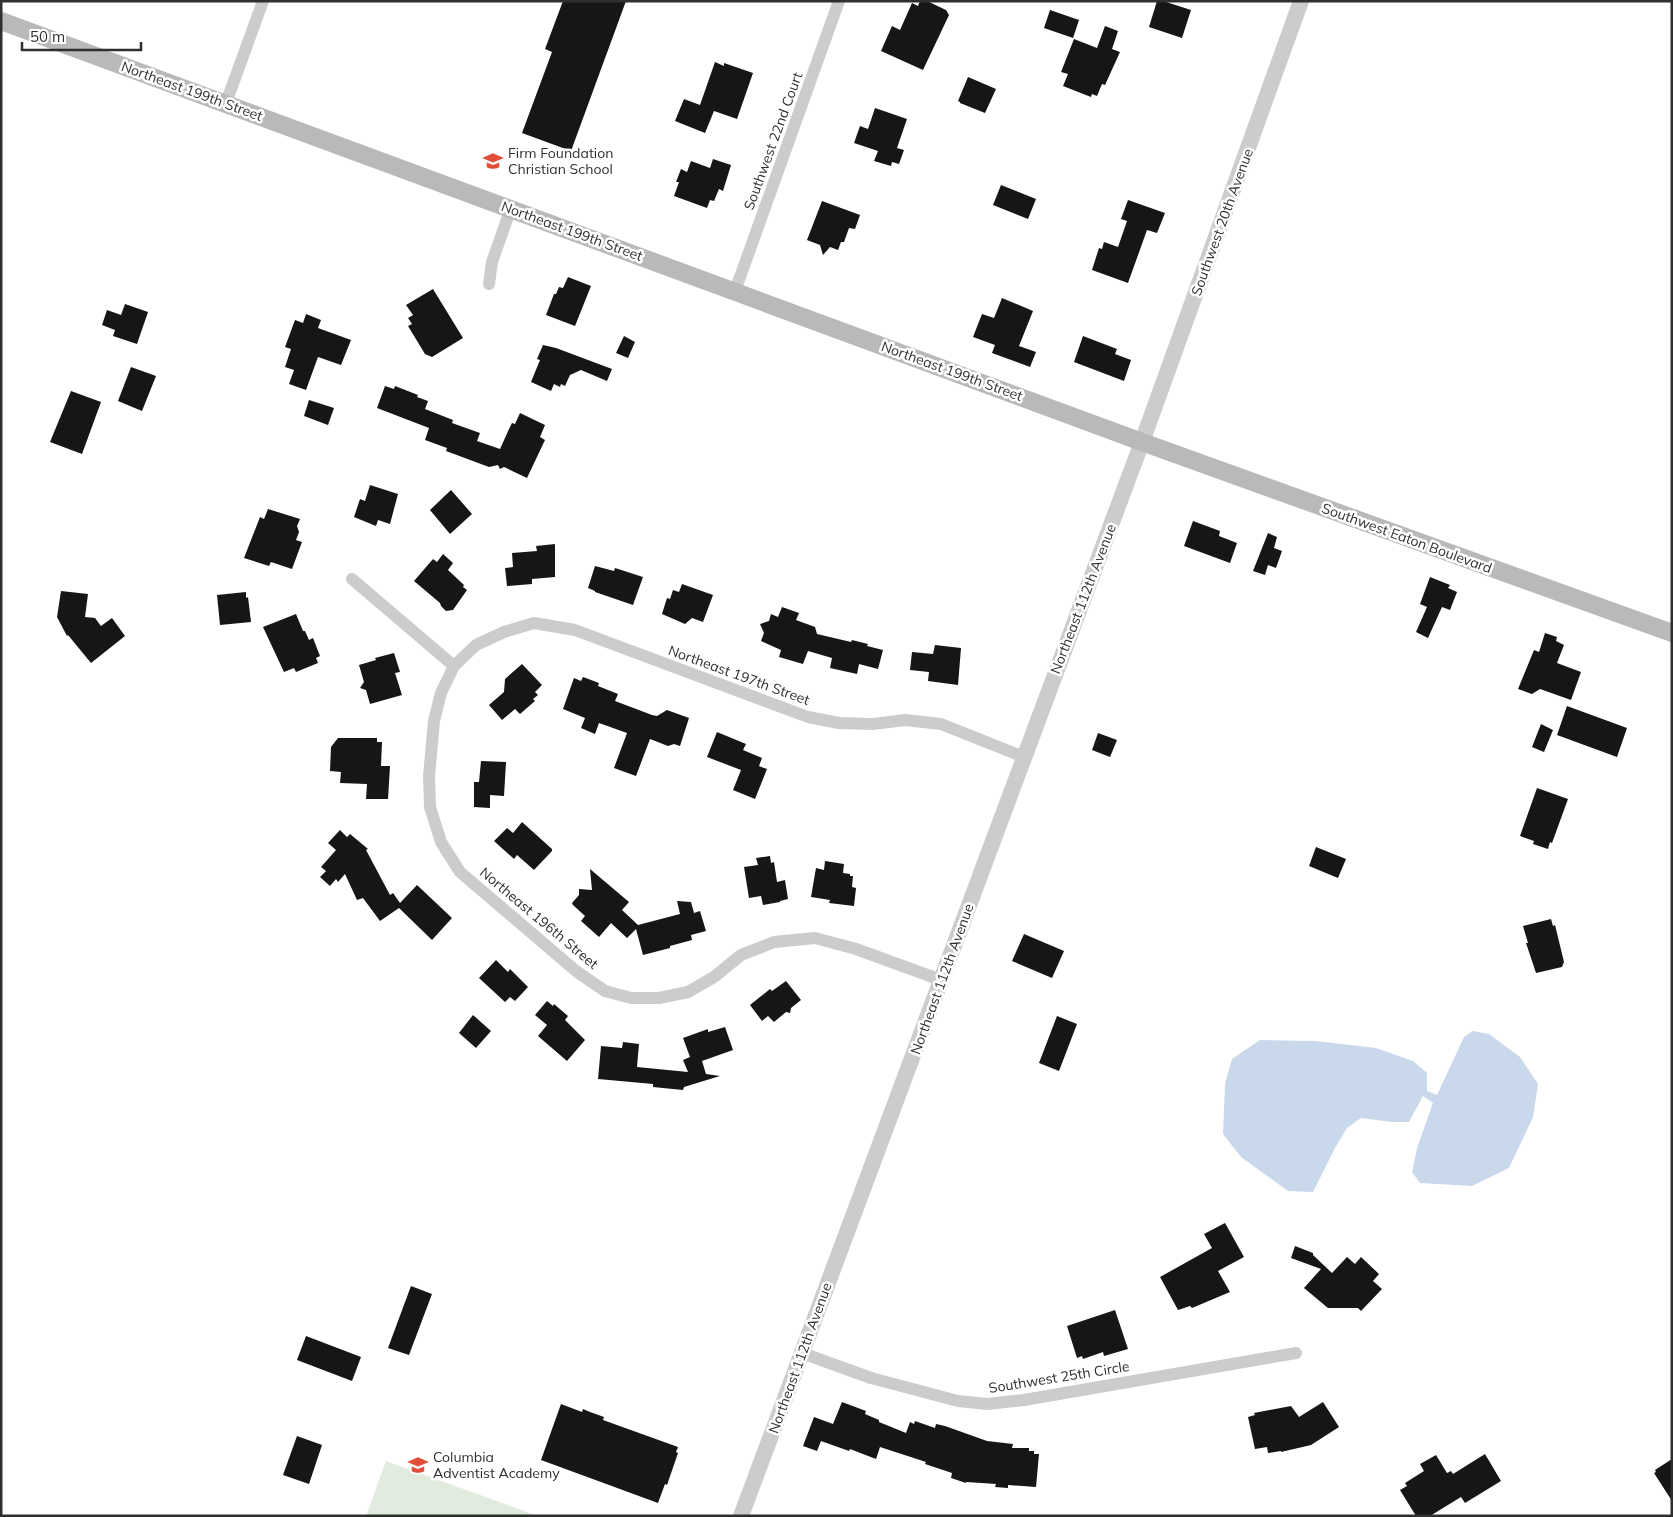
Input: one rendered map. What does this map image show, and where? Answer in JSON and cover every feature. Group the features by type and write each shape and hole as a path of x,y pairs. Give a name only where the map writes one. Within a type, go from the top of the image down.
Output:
{"main road":[{"name":"Northeast 199th Street","path":"1,21 1142,442"},
{"name":"Southwest Eaton Boulevard","path":"1142,442 1672,634"}],"street":[{"path":"226,104 263,1"},
{"name":"Southwest 22nd Court","path":"735,291 839,1"},
{"name":"Southwest 20th Avenue","path":"1142,442 1301,1"},
{"path":"489,284 492,262 511,208"},
{"name":"Northeast 112th Avenue","path":"741,1516 1142,442"},
{"path":"352,579 454,666"},
{"name":"Northeast 197th Street","path":"441,842 430,807 429,776 440,692 454,666 476,645 504,632 534,623 575,630 808,717 839,723 874,724 905,720 941,724 1024,756"},
{"name":"Northeast 196th Street","path":"441,842 460,872 576,971 605,991 631,998 659,998 688,992 714,977 741,956 774,942 815,938 856,949 941,980"},
{"name":"Southwest 25th Circle","path":"802,1353 903,1388 958,1401 987,1404 1024,1400 1296,1353"}],"green space":[{"path":"386,1461 538,1516 366,1516"}],"water":[{"path":"1473,1031 1489,1034 1520,1057 1538,1084 1533,1117 1509,1168 1472,1186 1420,1183 1412,1172 1417,1148 1433,1103 1423,1096 1409,1122 1361,1118 1347,1128 1313,1192 1288,1191 1241,1157 1223,1134 1225,1084 1232,1059 1260,1040 1316,1041 1376,1048 1413,1061 1427,1073 1427,1091 1437,1095 1464,1037"}],"building":[{"path":"563,1 626,1 571,151 522,133 552,52 545,49"},
{"path":"920,1 927,1 946,10 949,15 923,70 881,51 892,26 900,30 912,3 918,6"},
{"path":"1157,1 1163,1 1191,10 1182,38 1149,27"},
{"path":"1050,10 1079,20 1073,38 1044,28"},
{"path":"1105,26 1118,31 1112,49 1120,52 1105,85 1102,84 1097,96 1092,94 1091,97 1063,86 1068,74 1061,72 1074,39 1097,48"},
{"path":"715,62 724,66 724,63 753,73 737,119 714,111 705,133 675,121 684,99 700,105"},
{"path":"968,77 996,89 985,113 958,101"},
{"path":"875,108 907,119 897,148 904,150 899,164 892,162 891,166 874,161 878,151 854,143 860,126 868,129"},
{"path":"713,159 731,165 723,191 719,189 714,201 710,200 707,208 674,196 679,182 676,182 681,169 687,172 691,161 710,168"},
{"path":"1001,185 1036,199 1028,219 993,205"},
{"path":"1128,200 1165,213 1157,233 1147,230 1128,283 1092,270 1099,248 1102,249 1104,242 1118,247 1127,221 1121,219"},
{"path":"822,201 860,215 855,229 849,228 844,242 841,242 838,250 830,247 823,255 820,245 807,240"},
{"path":"568,277 591,286 575,326 546,315 554,294 556,294 559,287 563,288"},
{"path":"433,289 463,338 432,357 425,354 408,326 412,324 408,318 413,315 406,305"},
{"path":"1002,298 1033,311 1019,346 1036,352 1030,367 992,353 995,345 973,337 982,314 994,318"},
{"path":"125,304 148,312 137,344 113,336 115,330 102,325 107,310 121,315"},
{"path":"306,314 321,320 318,328 351,340 341,365 318,357 306,390 289,384 294,370 285,367 291,349 285,347 295,320 303,323"},
{"path":"624,336 635,342 628,358 616,353"},
{"path":"1083,336 1117,349 1115,354 1131,360 1124,381 1074,362"},
{"path":"543,345 612,369 607,381 581,370 570,375 565,386 561,384 560,387 554,384 551,391 531,382 540,360 537,359"},
{"path":"131,367 156,376 142,411 118,401"},
{"path":"385,386 394,389 395,386 418,395 417,397 428,401 425,409 453,420 452,423 480,433 477,441 500,449 512,423 515,424 520,413 545,425 540,437 545,440 527,478 504,467 500,469 498,465 489,467 446,451 447,448 425,440 429,428 377,408"},
{"path":"71,391 101,402 82,454 50,442"},
{"path":"309,400 334,408 328,425 304,416"},
{"path":"370,485 398,494 390,524 378,520 376,526 354,517 360,499 365,501"},
{"path":"451,490 472,514 450,534 430,510"},
{"path":"268,509 300,519 297,526 299,532 296,540 302,542 292,569 271,562 269,566 244,558 260,517 264,519"},
{"path":"1193,521 1220,531 1219,536 1237,543 1230,563 1184,546"},
{"path":"1268,533 1277,537 1274,548 1282,551 1276,568 1268,565 1265,575 1253,571"},
{"path":"555,544 555,577 532,579 532,584 507,586 505,568 513,567 512,553 537,551 536,546"},
{"path":"443,554 453,563 448,570 467,590 453,610 446,611 440,603 414,581 433,559 437,562"},
{"path":"595,566 614,571 615,568 643,577 633,605 588,588"},
{"path":"1430,577 1450,585 1448,588 1457,592 1450,610 1442,607 1428,638 1416,632 1427,607 1420,604"},
{"path":"682,584 713,595 703,622 692,618 685,624 662,614 667,598 670,599 673,590 679,592"},
{"path":"61,591 88,594 85,617 95,618 101,626 112,618 125,636 91,663 67,636 57,617"},
{"path":"246,592 251,622 220,625 217,595"},
{"path":"782,607 799,613 796,620 815,627 817,634 851,642 852,640 883,650 878,669 859,664 857,674 830,668 832,658 808,651 803,664 779,657 781,650 761,641 764,633 760,624 769,621 771,614 778,617"},
{"path":"296,614 309,640 313,638 320,656 316,658 318,663 296,672 294,668 284,672 263,627"},
{"path":"1545,633 1557,637 1556,641 1564,645 1557,663 1581,672 1571,700 1540,689 1532,694 1518,689 1534,650 1539,652"},
{"path":"935,645 961,648 958,685 928,681 929,672 910,670 912,652 933,654"},
{"path":"394,653 400,672 395,673 402,695 370,704 366,690 360,688 364,682 359,665"},
{"path":"522,664 542,685 535,692 538,695 533,699 535,701 520,714 515,709 502,720 489,705 504,692 505,679"},
{"path":"583,677 599,683 598,686 618,694 615,701 652,715 657,716 667,710 689,718 680,746 674,744 668,746 650,739 636,776 614,768 627,733 599,723 595,734 581,728 585,718 563,709 574,678 581,681"},
{"path":"1567,706 1627,728 1617,757 1557,735"},
{"path":"1541,724 1553,730 1544,752 1532,747"},
{"path":"717,732 746,744 743,750 762,758 759,766 767,769 755,799 733,790 741,770 707,757"},
{"path":"1098,733 1117,740 1110,757 1092,750"},
{"path":"338,738 377,738 377,742 382,742 381,766 390,766 388,799 366,799 367,784 340,783 341,772 330,771 331,747"},
{"path":"481,761 506,762 504,796 490,795 490,808 474,807 474,782 479,782"},
{"path":"1537,788 1568,799 1548,849 1533,844 1534,841 1520,836"},
{"path":"522,822 552,849 534,870 517,855 514,859 494,841 507,828 513,833"},
{"path":"340,830 347,837 350,834 368,849 366,850 390,895 393,893 400,903 417,885 452,918 432,940 399,908 380,921 363,898 357,900 345,874 338,882 336,879 330,886 320,877 326,871 321,867 336,850 328,843"},
{"path":"1316,847 1346,859 1338,878 1309,866"},
{"path":"770,856 771,863 774,862 777,882 785,880 788,899 763,905 761,896 749,898 744,867 758,865 756,858"},
{"path":"825,861 844,864 843,873 853,876 852,887 856,888 854,906 829,903 830,900 811,897 816,868 824,870"},
{"path":"590,869 629,902 622,910 638,925 680,914 677,901 691,902 694,913 700,911 706,931 691,935 692,940 643,955 636,929 627,938 611,923 599,937 581,921 585,916 572,903 579,895 579,889 592,890"},
{"path":"1551,919 1553,926 1555,925 1564,962 1562,967 1536,973 1526,943 1528,943 1523,926"},
{"path":"1024,934 1064,951 1052,978 1012,961"},
{"path":"496,960 508,972 510,969 528,987 515,1001 510,997 505,1002 479,978"},
{"path":"786,981 801,1000 791,1008 790,1013 786,1012 774,1022 768,1016 762,1021 750,1005 770,989 772,991"},
{"path":"547,1001 553,1006 554,1004 568,1016 565,1020 585,1040 567,1061 538,1036 547,1025 535,1015"},
{"path":"473,1015 491,1031 476,1048 459,1033"},
{"path":"1057,1016 1077,1024 1059,1071 1039,1063"},
{"path":"725,1027 733,1050 702,1061 706,1074 720,1076 684,1087 683,1090 653,1087 653,1084 598,1079 601,1046 622,1048 623,1042 639,1044 637,1067 688,1072 683,1060 690,1057 683,1038 708,1029 708,1032"},
{"path":"1225,1223 1244,1257 1218,1271 1230,1292 1192,1308 1190,1306 1178,1310 1160,1277 1212,1248 1204,1234"},
{"path":"1295,1246 1313,1253 1332,1273 1347,1257 1355,1264 1361,1257 1379,1274 1373,1281 1382,1289 1361,1311 1358,1308 1328,1308 1304,1288 1321,1269 1291,1258"},
{"path":"411,1286 432,1294 409,1355 388,1348"},
{"path":"1115,1310 1128,1349 1104,1356 1103,1352 1083,1359 1082,1356 1077,1358 1067,1326"},
{"path":"306,1336 361,1357 352,1381 297,1360"},
{"path":"842,1402 866,1411 865,1414 879,1420 879,1422 906,1433 910,1422 914,1424 915,1421 935,1428 936,1424 945,1426 987,1441 1013,1444 1012,1448 1029,1448 1029,1451 1034,1451 1034,1454 1039,1454 1036,1487 1008,1485 1008,1488 995,1487 996,1484 966,1483 951,1478 952,1473 925,1464 926,1462 880,1447 876,1459 821,1441 817,1451 803,1446 814,1417 833,1424"},
{"path":"1323,1402 1339,1427 1311,1445 1268,1453 1267,1447 1255,1449 1248,1417 1255,1415 1254,1413 1291,1406 1299,1417"},
{"path":"561,1404 582,1412 583,1409 604,1417 603,1420 678,1447 676,1452 678,1453 667,1485 665,1484 658,1503 541,1460"},
{"path":"297,1436 322,1445 309,1484 283,1475"},
{"path":"1485,1454 1501,1481 1465,1503 1461,1497 1430,1516 1416,1516 1400,1490 1407,1486 1405,1483 1424,1471 1420,1464 1436,1455 1447,1473 1451,1471 1453,1474"},
{"path":"1672,1459 1672,1501 1654,1473 1656,1472 1655,1470"}],"place":[{"name":"Firm Foundation Christian School","path":"493,161"},
{"name":"Columbia Adventist Academy","path":"418,1465"}]}
